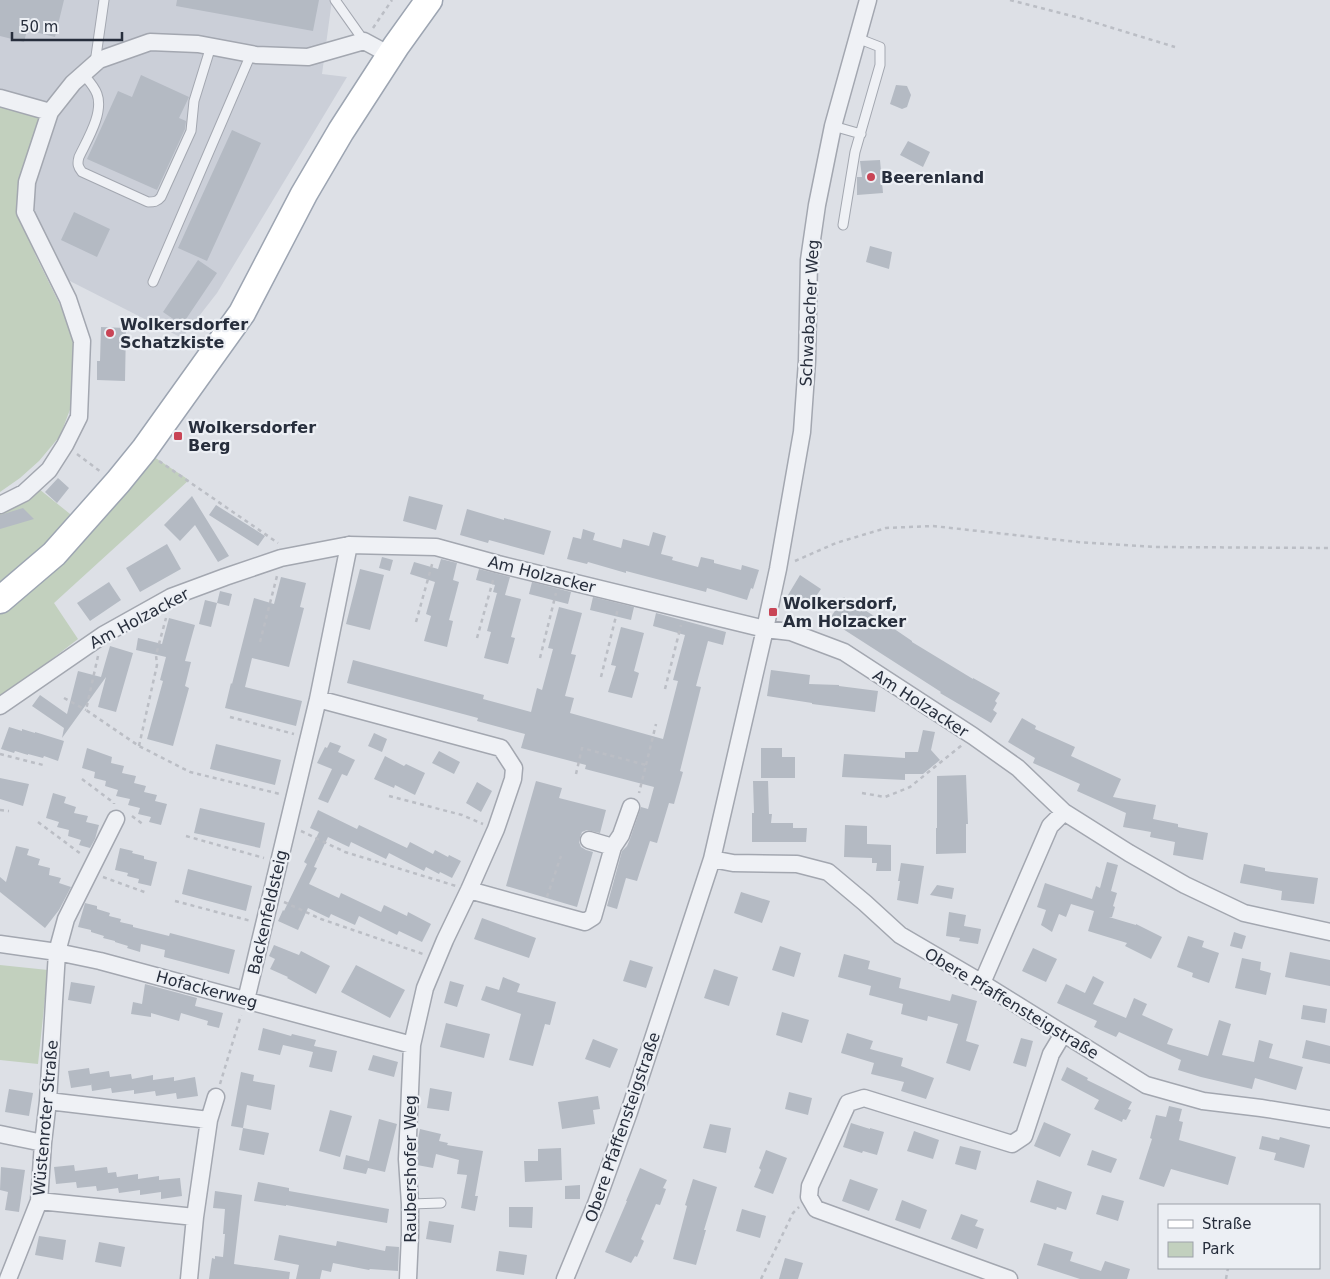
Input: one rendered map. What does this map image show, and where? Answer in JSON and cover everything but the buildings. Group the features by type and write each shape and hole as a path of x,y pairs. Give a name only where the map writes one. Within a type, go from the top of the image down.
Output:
{"main road":[{"path":"0,600 54,554 118,482 144,450 242,313 304,194 341,131 390,55 429,0"}],"street":[{"name":"Schwabacher Weg","path":"765,629 778,569 802,432 807,361 809,260 817,205 833,126 868,0"},
{"path":"0,505 24,493 49,470 65,445 79,417 82,341 68,299 25,212 27,182 50,112 73,84 99,60 150,42 198,44 251,54 308,58 364,41 390,55"},
{"path":"0,98 50,112"},
{"name":"Am Holzacker","path":"0,706 103,635 171,597 225,576 289,557 349,544 436,548 765,629 791,632 844,652 973,736 1018,768 1064,812 1129,853 1185,885 1244,913 1330,932"},
{"name":"Backenfeldsteig","path":"246,1000 318,699 349,544"},
{"name":"Obere Pfaffensteigstraße","path":"566,1279 596,1204 629,1112 712,859 765,629"},
{"name":"Raubershofer Weg","path":"318,699 501,748 514,768 513,780 496,829 442,946 425,988 412,1045 406,1159 410,1204 408,1279"},
{"path":"469,890 585,922 592,918 613,847 621,835 635,800"},
{"path":"982,983 1050,826 1064,812"},
{"name":"Wüstenroter Straße","path":"8,1279 39,1201 48,1102 57,952 66,919 116,819"},
{"path":"588,840 613,847"},
{"name":"Obere Pfaffensteigstraße","path":"712,859 733,863 797,864 828,872 900,935 982,983 1146,1086 1203,1101 1330,1118"},
{"name":"Hofackerweg","path":"0,944 57,952 100,961 412,1045"},
{"path":"1009,1279 816,1209 809,1197 810,1186 848,1104 864,1098 1012,1144 1024,1136 1051,1054 1063,1034"},
{"path":"189,1279 195,1217 209,1120 216,1097"},
{"path":"48,1102 209,1120"},
{"path":"0,1134 43,1143"},
{"path":"39,1201 195,1217"}],"lane":[{"path":"104,0 89,69 97,93 99,107 96,120 79,157 78,168 82,172 148,202 157,201 161,196 191,131 194,101 211,46"},
{"path":"336,0 364,41"},
{"path":"843,225 855,152 880,65 880,47 857,38"},
{"path":"153,282 251,54"},
{"path":"833,126 861,134"},
{"path":"410,1204 441,1203"}],"path":[{"path":"364,41 392,0"},
{"path":"1010,0 1080,18 1175,47"},
{"path":"65,445 104,474"},
{"path":"158,460 289,557 260,642"},
{"path":"778,569 836,543 886,528 933,526 1078,542 1155,547 1330,548"},
{"path":"416,622 436,548"},
{"path":"477,638 498,564"},
{"path":"540,658 560,579"},
{"path":"601,677 621,594"},
{"path":"139,746 157,665 156,655 171,597"},
{"path":"665,690 685,609"},
{"path":"86,710 103,635"},
{"path":"64,698 86,710 139,746 190,772 294,798"},
{"path":"230,717 308,737"},
{"path":"635,800 646,766 656,724"},
{"path":"862,793 885,797 910,787 973,736"},
{"path":"576,774 582,748 646,766"},
{"path":"0,754 43,765"},
{"path":"389,796 462,814 496,829"},
{"path":"0,810 9,810"},
{"path":"38,822 92,868 147,892"},
{"path":"287,825 345,852 441,882"},
{"path":"186,836 278,862"},
{"path":"543,910 561,856"},
{"path":"271,896 321,919 410,950"},
{"path":"175,901 264,924"},
{"path":"216,1097 246,1000"},
{"path":"761,1279 793,1213 809,1197"}],"shaded area":[{"path":"0,0 332,0 322,74 347,77 217,293 182,338 62,277 35,254 21,213 0,93"}],"green space":[{"path":"0,93 45,106 21,213 35,254 62,309 76,346 74,399 60,436 39,461 0,492"},
{"path":"145,451 189,480 54,603 78,639 0,699 0,510 39,489 85,526"},
{"path":"0,965 48,970 38,1064 0,1060"}],"place":[{"name":"Beerenland","path":"871,177"},
{"name":"Wolkersdorfer Schatzkiste","path":"110,333"},
{"name":"Wolkersdorfer Berg","path":"178,436"},
{"name":"Wolkersdorf, Am Holzacker","path":"773,612"}]}
